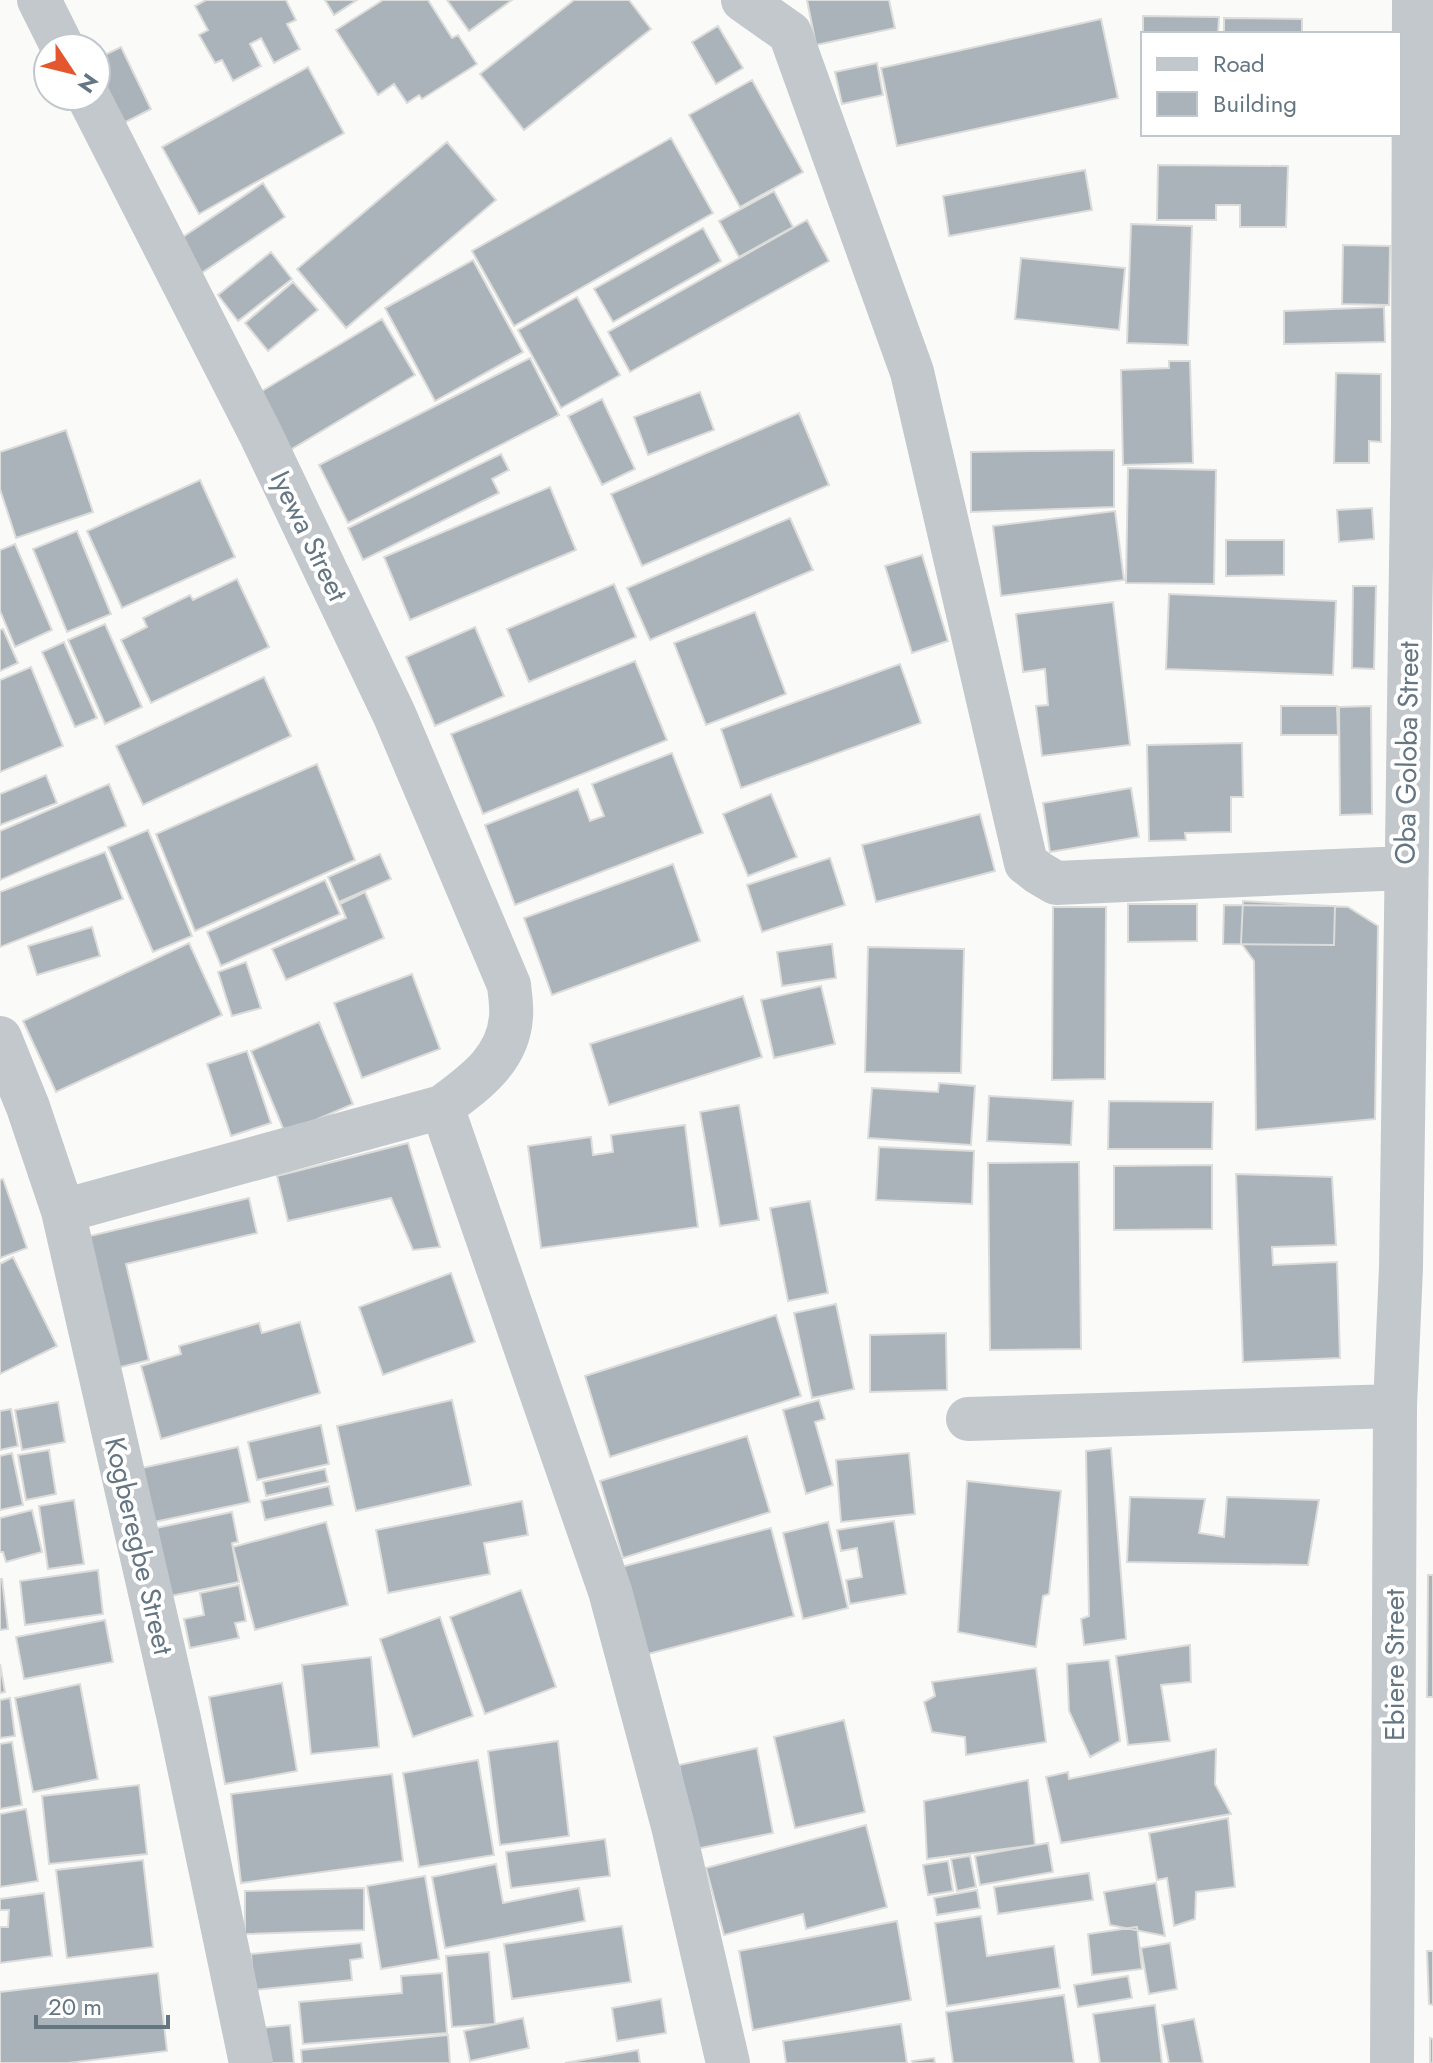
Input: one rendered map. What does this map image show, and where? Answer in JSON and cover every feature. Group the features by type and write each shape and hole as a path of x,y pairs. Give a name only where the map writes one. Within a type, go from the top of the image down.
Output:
{"street":[{"path":"39,0 55,32"},
{"path":"743,0 790,33 912,372 1026,863 1056,883 1405,868"},
{"name":"Oba Goloba Street","path":"1401,1267 1413,425 1414,0"},
{"name":"Iyewa Street","path":"96,112 261,435 394,714 509,985 511,1017 503,1050 480,1079 442,1107"},
{"name":"Kogberegbe Street","path":"0,1038 28,1107 63,1211 175,1703 251,2063"},
{"path":"63,1211 442,1107 610,1591 673,1826 728,2063"},
{"name":"Ebiere Street","path":"1392,2063 1395,1406 1401,1267"},
{"path":"968,1419 1395,1406"}],"building":[{"path":"206,0 286,0 296,20 287,24 300,49 274,63 261,38 250,44 261,66 233,81 222,60 215,63 199,35 208,30 195,6"},
{"path":"325,0 357,0 334,15"},
{"path":"383,0 428,0 452,38 458,35 477,64 422,99 419,95 407,103 394,84 378,95 336,30"},
{"path":"447,0 512,0 469,31"},
{"path":"574,0 629,0 651,29 524,130 480,74"},
{"path":"807,0 889,0 895,28 816,45"},
{"path":"1143,16 1219,17 1218,32 1143,32"},
{"path":"1224,18 1302,19 1302,32 1224,32"},
{"path":"1101,19 1118,98 897,146 881,68"},
{"path":"718,26 743,68 716,84 692,42"},
{"path":"121,47 151,109 116,127 108,112 112,112 112,51"},
{"path":"877,63 883,95 842,104 835,72"},
{"path":"308,67 344,133 199,214 162,147"},
{"path":"752,80 803,172 740,207 689,115"},
{"path":"671,138 713,213 514,326 472,251"},
{"path":"447,142 496,200 346,328 297,269"},
{"path":"1158,165 1288,166 1286,227 1240,227 1240,205 1216,205 1216,220 1157,220"},
{"path":"1085,170 1092,210 949,236 943,196"},
{"path":"263,183 285,217 197,276 174,243"},
{"path":"774,191 793,227 739,257 719,221"},
{"path":"807,220 829,261 630,372 608,332"},
{"path":"1131,224 1192,226 1188,345 1127,343"},
{"path":"703,228 721,261 613,322 594,289"},
{"path":"1343,245 1390,246 1389,305 1342,304"},
{"path":"271,252 292,279 238,321 218,295"},
{"path":"1021,258 1125,268 1119,330 1015,319"},
{"path":"473,260 523,352 435,401 385,308"},
{"path":"293,282 318,310 268,351 245,323"},
{"path":"577,297 620,375 561,408 518,330"},
{"path":"1384,307 1385,342 1284,344 1284,311"},
{"path":"382,319 415,375 290,450 257,394"},
{"path":"530,358 559,415 348,523 319,465"},
{"path":"1169,361 1190,361 1193,463 1123,465 1121,370 1169,368"},
{"path":"1336,373 1381,374 1381,442 1369,441 1369,463 1334,463"},
{"path":"700,392 714,430 648,455 634,417"},
{"path":"602,399 635,469 602,485 568,416"},
{"path":"799,413 829,485 642,566 611,494"},
{"path":"66,430 93,512 16,538 0,489 0,452"},
{"path":"1114,450 1114,507 971,512 971,452"},
{"path":"501,454 509,470 492,479 499,493 363,560 348,528"},
{"path":"1128,468 1216,470 1214,584 1126,583"},
{"path":"200,480 235,557 122,608 87,531"},
{"path":"550,487 576,550 410,620 384,557"},
{"path":"1372,508 1374,539 1339,542 1337,510"},
{"path":"1115,511 1124,580 1001,596 993,526"},
{"path":"790,518 813,570 650,640 627,588"},
{"path":"77,531 111,614 67,632 33,549"},
{"path":"1226,540 1284,540 1284,575 1226,576"},
{"path":"15,544 52,630 15,647 0,611 0,550"},
{"path":"922,555 948,641 912,653 885,566"},
{"path":"237,579 269,647 151,703 121,640 147,627 143,618 190,595 193,600"},
{"path":"614,584 636,637 529,682 507,629"},
{"path":"1353,586 1376,586 1374,669 1352,668"},
{"path":"1169,594 1336,601 1333,675 1166,669"},
{"path":"1113,602 1130,745 1042,756 1036,706 1048,705 1045,669 1023,672 1016,614"},
{"path":"755,612 786,694 706,725 674,643"},
{"path":"105,624 142,707 105,724 68,640"},
{"path":"475,627 504,696 435,726 406,657"},
{"path":"3,629 18,663 0,671 0,630"},
{"path":"64,642 97,718 75,727 42,652"},
{"path":"635,661 667,740 483,814 451,734"},
{"path":"900,664 921,723 741,788 721,729"},
{"path":"31,667 63,746 0,772 0,680"},
{"path":"264,677 291,736 143,805 116,746"},
{"path":"1281,706 1337,706 1338,735 1281,735"},
{"path":"1371,706 1372,814 1340,815 1339,707"},
{"path":"1242,743 1243,797 1231,797 1231,832 1185,833 1186,840 1149,841 1147,745"},
{"path":"672,753 703,833 515,905 485,825 578,789 590,821 604,816 592,784"},
{"path":"317,764 355,860 195,931 156,834"},
{"path":"46,775 57,803 0,825 0,794"},
{"path":"109,784 126,826 0,880 0,831"},
{"path":"1131,788 1139,837 1050,852 1043,803"},
{"path":"771,794 797,857 748,876 723,814"},
{"path":"980,814 995,871 876,902 862,845"},
{"path":"148,830 192,936 153,952 108,847"},
{"path":"105,852 123,899 0,947 0,892"},
{"path":"380,854 391,879 339,902 328,877"},
{"path":"830,858 845,905 762,932 747,885"},
{"path":"673,864 700,941 552,995 524,918"},
{"path":"325,880 340,914 221,966 207,932"},
{"path":"365,892 384,938 286,980 272,949 346,918 340,904"},
{"path":"1243,901 1348,907 1378,926 1375,1119 1256,1130 1254,961 1241,943"},
{"path":"1128,904 1197,904 1197,941 1128,942"},
{"path":"1224,905 1335,906 1334,945 1223,944"},
{"path":"1053,907 1106,907 1105,1079 1052,1080"},
{"path":"92,927 100,956 37,975 28,946"},
{"path":"189,943 222,1015 56,1092 23,1021"},
{"path":"832,944 836,978 782,986 777,952"},
{"path":"868,947 964,949 961,1073 865,1072"},
{"path":"246,962 261,1008 232,1016 218,972"},
{"path":"412,974 440,1049 362,1078 334,1003"},
{"path":"821,986 835,1044 774,1058 761,1000"},
{"path":"743,996 762,1057 609,1105 590,1044"},
{"path":"319,1022 353,1104 285,1133 251,1051"},
{"path":"247,1051 271,1123 231,1136 207,1064"},
{"path":"939,1083 975,1086 971,1145 868,1138 872,1088 938,1092"},
{"path":"989,1096 1073,1101 1071,1145 987,1141"},
{"path":"1109,1101 1213,1102 1212,1149 1108,1149"},
{"path":"739,1105 759,1220 720,1226 700,1112"},
{"path":"685,1125 698,1227 541,1248 528,1146 591,1137 593,1155 613,1152 611,1135"},
{"path":"408,1143 440,1247 413,1250 391,1198 288,1221 277,1176"},
{"path":"879,1147 974,1151 972,1204 876,1200"},
{"path":"1079,1162 1081,1349 990,1350 988,1163"},
{"path":"1212,1165 1212,1229 1114,1230 1114,1166"},
{"path":"1236,1174 1332,1177 1336,1245 1272,1247 1273,1265 1337,1262 1340,1358 1243,1362"},
{"path":"3,1179 27,1248 0,1258 0,1180"},
{"path":"249,1198 257,1233 126,1264 149,1360 117,1368 86,1237"},
{"path":"810,1201 828,1293 788,1301 770,1208"},
{"path":"13,1257 57,1346 0,1374 0,1264"},
{"path":"451,1273 475,1342 383,1375 359,1307"},
{"path":"836,1304 854,1389 812,1398 794,1313"},
{"path":"776,1315 801,1396 610,1457 585,1376"},
{"path":"300,1322 320,1393 161,1439 141,1366 181,1354 179,1346 259,1323 262,1333"},
{"path":"946,1333 947,1390 870,1392 870,1335"},
{"path":"452,1400 471,1485 356,1511 337,1426"},
{"path":"819,1400 825,1419 815,1422 833,1485 806,1494 783,1410"},
{"path":"58,1402 65,1442 22,1450 15,1410"},
{"path":"11,1409 18,1446 0,1450 0,1411"},
{"path":"321,1425 329,1464 257,1480 248,1442"},
{"path":"747,1436 770,1512 623,1558 600,1481"},
{"path":"238,1447 250,1502 154,1522 142,1468"},
{"path":"1111,1448 1126,1639 1084,1645 1081,1619 1089,1616 1086,1451"},
{"path":"49,1450 56,1494 26,1500 18,1455"},
{"path":"12,1453 23,1505 0,1510 0,1456"},
{"path":"909,1453 915,1514 841,1522 836,1460"},
{"path":"325,1469 328,1482 266,1496 263,1482"},
{"path":"967,1481 1061,1491 1049,1594 1043,1596 1036,1647 958,1632"},
{"path":"329,1486 333,1505 265,1520 261,1501"},
{"path":"1130,1497 1205,1499 1199,1533 1224,1537 1227,1497 1319,1500 1308,1565 1127,1562"},
{"path":"74,1500 84,1564 48,1569 39,1506"},
{"path":"522,1501 528,1535 484,1543 490,1574 388,1593 376,1530"},
{"path":"32,1510 42,1552 6,1562 3,1552 0,1552 0,1518"},
{"path":"232,1512 238,1542 232,1543 239,1582 161,1598 147,1530"},
{"path":"894,1521 906,1594 850,1604 846,1580 862,1577 857,1548 841,1551 837,1530"},
{"path":"326,1522 348,1605 255,1630 233,1547"},
{"path":"828,1522 848,1608 803,1619 783,1533"},
{"path":"771,1528 794,1616 644,1655 621,1567"},
{"path":"98,1570 103,1614 25,1625 20,1581"},
{"path":"1428,1575 1433,1575 1433,1697 1427,1697"},
{"path":"0,1579 8,1629 0,1630"},
{"path":"239,1585 246,1621 235,1623 239,1638 190,1648 184,1619 204,1615 200,1593"},
{"path":"521,1590 556,1687 485,1714 450,1617"},
{"path":"440,1617 473,1716 413,1737 380,1639"},
{"path":"105,1620 113,1662 24,1679 16,1637"},
{"path":"1190,1645 1191,1682 1161,1685 1170,1741 1128,1745 1116,1656"},
{"path":"371,1657 379,1747 311,1754 302,1665"},
{"path":"1109,1660 1120,1741 1090,1757 1069,1711 1067,1664"},
{"path":"0,1664 5,1692 0,1693"},
{"path":"1036,1668 1046,1742 966,1755 965,1737 932,1732 924,1702 935,1696 932,1682"},
{"path":"282,1683 297,1771 225,1784 209,1697"},
{"path":"80,1684 98,1779 33,1792 15,1698"},
{"path":"10,1698 15,1736 0,1738 0,1700"},
{"path":"844,1720 865,1812 795,1828 774,1737"},
{"path":"558,1741 569,1836 500,1845 488,1751"},
{"path":"12,1742 22,1805 0,1809 0,1744"},
{"path":"757,1748 773,1833 696,1849 679,1765"},
{"path":"1216,1749 1215,1784 1231,1814 1061,1843 1046,1777 1068,1772 1069,1779"},
{"path":"478,1760 494,1855 419,1867 403,1773"},
{"path":"392,1774 403,1861 241,1883 231,1794"},
{"path":"1028,1780 1035,1845 927,1859 924,1801"},
{"path":"139,1785 147,1854 49,1864 42,1796"},
{"path":"26,1809 38,1881 0,1887 0,1814"},
{"path":"1228,1818 1235,1887 1196,1892 1195,1919 1174,1926 1167,1878 1157,1880 1149,1833"},
{"path":"866,1825 887,1907 806,1929 803,1914 724,1935 706,1868"},
{"path":"605,1839 610,1876 511,1888 506,1852"},
{"path":"1048,1843 1053,1872 980,1885 975,1856"},
{"path":"970,1856 976,1887 957,1891 951,1859"},
{"path":"143,1860 153,1947 67,1958 56,1870"},
{"path":"948,1861 953,1891 928,1895 923,1865"},
{"path":"496,1864 503,1903 579,1888 585,1921 445,1948 432,1877"},
{"path":"1089,1873 1093,1900 998,1914 994,1887"},
{"path":"425,1876 439,1959 381,1969 367,1886"},
{"path":"1156,1883 1165,1936 1110,1925 1104,1892"},
{"path":"364,1888 364,1930 245,1934 245,1891"},
{"path":"977,1890 980,1908 937,1915 934,1898"},
{"path":"44,1893 52,1956 0,1963 0,1927 8,1927 9,1910 0,1910 0,1899"},
{"path":"981,1916 987,1956 1054,1946 1060,1988 947,2006 935,1923"},
{"path":"897,1921 911,2000 753,2030 739,1951"},
{"path":"622,1926 631,1982 512,1999 504,1944"},
{"path":"1137,1927 1142,1969 1092,1975 1088,1934"},
{"path":"361,1943 363,1958 350,1960 352,1980 254,1990 251,1954"},
{"path":"1170,1943 1177,1989 1149,1994 1141,1948"},
{"path":"1427,1951 1433,1951 1433,2005 1429,2004"},
{"path":"489,1952 495,2024 452,2027 446,1956"},
{"path":"158,1973 167,2051 68,2063 0,2063 0,1992"},
{"path":"442,1973 447,2033 303,2044 299,2002 402,1993 401,1976"},
{"path":"1128,1976 1132,1998 1078,2007 1074,1985"},
{"path":"1064,1995 1074,2063 953,2063 946,2012"},
{"path":"661,1999 666,2033 617,2041 612,2008"},
{"path":"1155,2005 1162,2063 1100,2063 1093,2014"},
{"path":"523,2018 529,2048 470,2061 464,2031"},
{"path":"1194,2019 1203,2063 1169,2063 1162,2025"},
{"path":"901,2024 907,2063 786,2063 783,2041"},
{"path":"290,2025 294,2063 265,2063 260,2028"},
{"path":"448,2035 450,2063 302,2063 301,2050"},
{"path":"1430,2038 1433,2039 1433,2063 1430,2063"},
{"path":"638,2050 640,2063 565,2063"},
{"path":"934,2058 935,2063 912,2061"}]}
